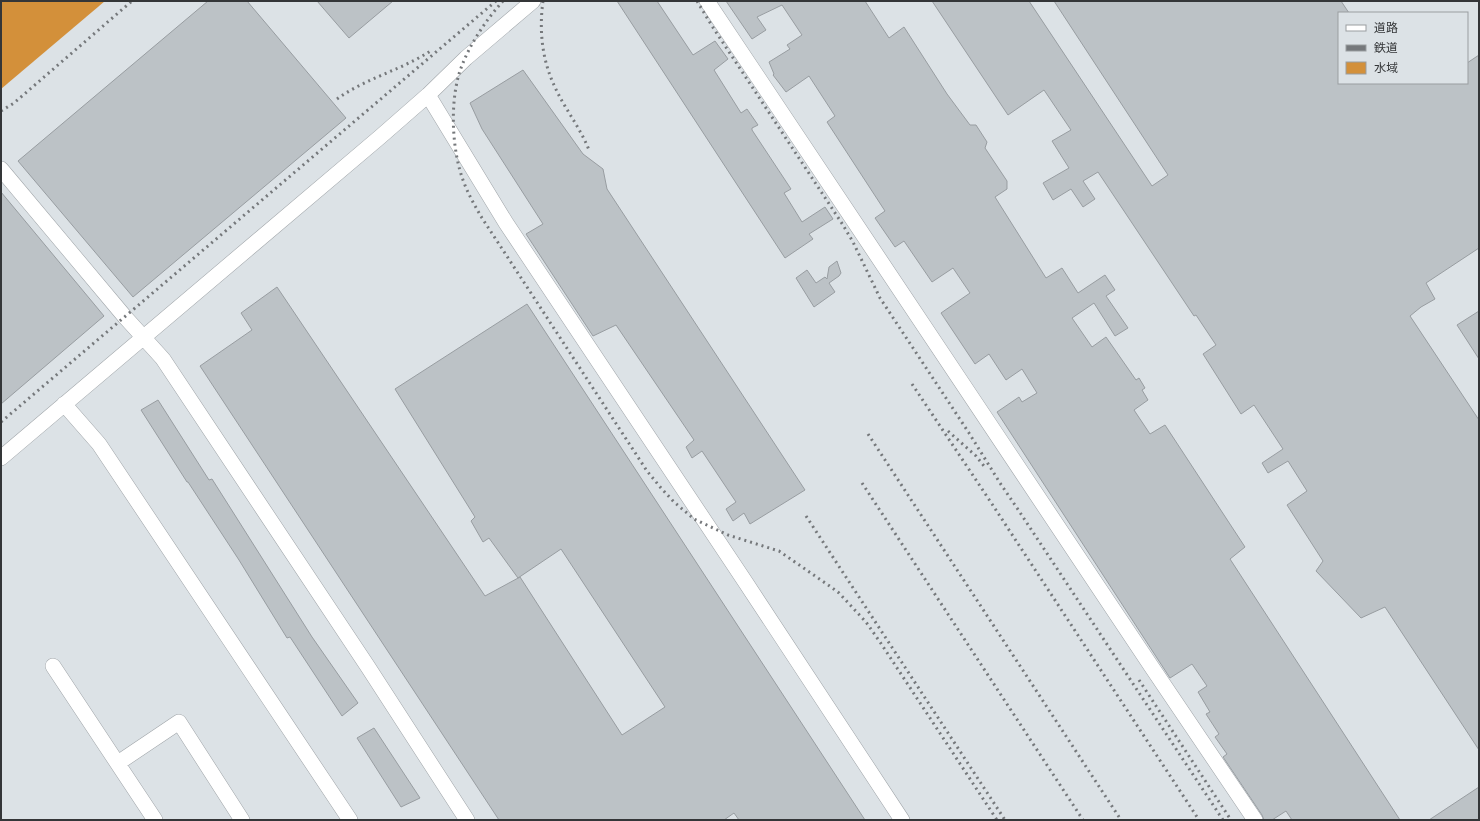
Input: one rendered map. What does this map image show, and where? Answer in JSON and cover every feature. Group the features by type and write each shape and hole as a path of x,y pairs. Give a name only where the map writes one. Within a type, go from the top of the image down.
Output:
{"lane":[{"path":"1,458 428,95 466,58 533,1"},
{"path":"707,1 1146,660 1255,820"},
{"path":"428,95 506,223 902,820"},
{"path":"1,169 168,365 364,660 467,820"},
{"path":"64,404 99,444 350,820"},
{"path":"53,666 155,820"},
{"path":"118,763 179,722 242,820"}],"water":[{"path":"1,1 105,1 1,89"}],"building":[{"path":"208,1 247,1 346,118 133,297 18,161"},
{"path":"317,1 393,1 349,38"},
{"path":"617,1 657,1 693,55 715,41 728,59 714,70 741,113 747,109 758,125 752,128 752,130 791,189 784,193 802,222 825,207 833,219 809,234 813,239 785,258"},
{"path":"726,1 865,1 889,38 904,27 947,94 970,125 976,125 987,142 985,148 1007,181 1007,189 995,197 1046,278 1062,268 1078,293 1105,275 1115,290 1106,296 1128,328 1115,336 1094,303 1072,318 1092,347 1106,337 1136,380 1139,378 1145,388 1142,390 1148,400 1134,410 1150,434 1165,425 1245,547 1230,559 1400,820 1292,820 1286,811 1272,820 1264,820 1223,757 1227,754 1215,737 1219,734 1206,714 1210,712 1198,692 1207,686 1192,664 1170,678 997,412 1019,397 1022,402 1037,393 1022,369 1006,380 989,354 975,364 941,313 970,293 953,268 932,282 904,241 895,247 875,218 885,211 827,122 835,116 809,76 786,92 773,75 774,74 769,62 790,49 787,45 802,35 782,5 757,17 766,30 752,39"},
{"path":"932,1 1029,1 1152,186 1168,175 1054,1 1341,1 1348,12 1338,12 1338,84 1468,84 1468,62 1479,55 1479,248 1426,283 1435,299 1421,307 1410,316 1479,420 1479,750 1385,607 1361,618 1316,571 1323,561 1287,505 1307,491 1288,461 1268,473 1262,463 1283,449 1254,405 1241,414 1203,354 1216,345 1196,315 1194,316 1098,172 1083,181 1095,199 1083,207 1071,189 1053,200 1043,183 1069,168 1052,141 1071,130 1044,90 1008,115"},
{"path":"523,70 583,154 603,169 607,189 805,490 750,524 744,513 733,521 726,509 736,502 702,451 692,458 686,447 694,440 616,325 593,336 526,234 543,224 482,129 470,103"},
{"path":"1,192 104,316 1,404"},
{"path":"837,261 841,273 829,283 835,292 814,307 796,278 807,270 816,283 825,277 827,279 829,267"},
{"path":"277,287 485,596 520,577 622,735 665,707 561,549 518,578 489,538 483,542 471,521 475,517 395,389 527,304 865,820 739,820 734,813 724,820 499,820 200,366 252,330 241,313"},
{"path":"1479,311 1479,359 1457,325"},
{"path":"158,400 209,480 212,479 312,637 358,703 342,716 290,637 287,638 239,560 141,410"},
{"path":"374,728 420,798 401,807 357,738"},
{"path":"1479,787 1479,820 1429,820"}],"railway":[{"path":"1,111 14,103 132,1"},
{"path":"1,422 496,1"},
{"path":"503,1 483,26 467,54 459,74 454,99 453,113 456,155 459,168 467,190 482,218 647,471 661,488 674,502 694,519 728,535 779,551 839,593 866,622 880,642 997,820"},
{"path":"543,1 541,23 542,44 550,75 558,93 589,150"},
{"path":"697,1 843,225 853,242 880,298 969,433 1000,483 1223,820"},
{"path":"337,99 360,85 409,63 432,50"},
{"path":"912,384 1199,820"},
{"path":"948,431 976,456 984,466"},
{"path":"868,434 1121,820"},
{"path":"862,483 1083,820"},
{"path":"806,516 1005,820"},
{"path":"1139,680 1231,820"}]}
